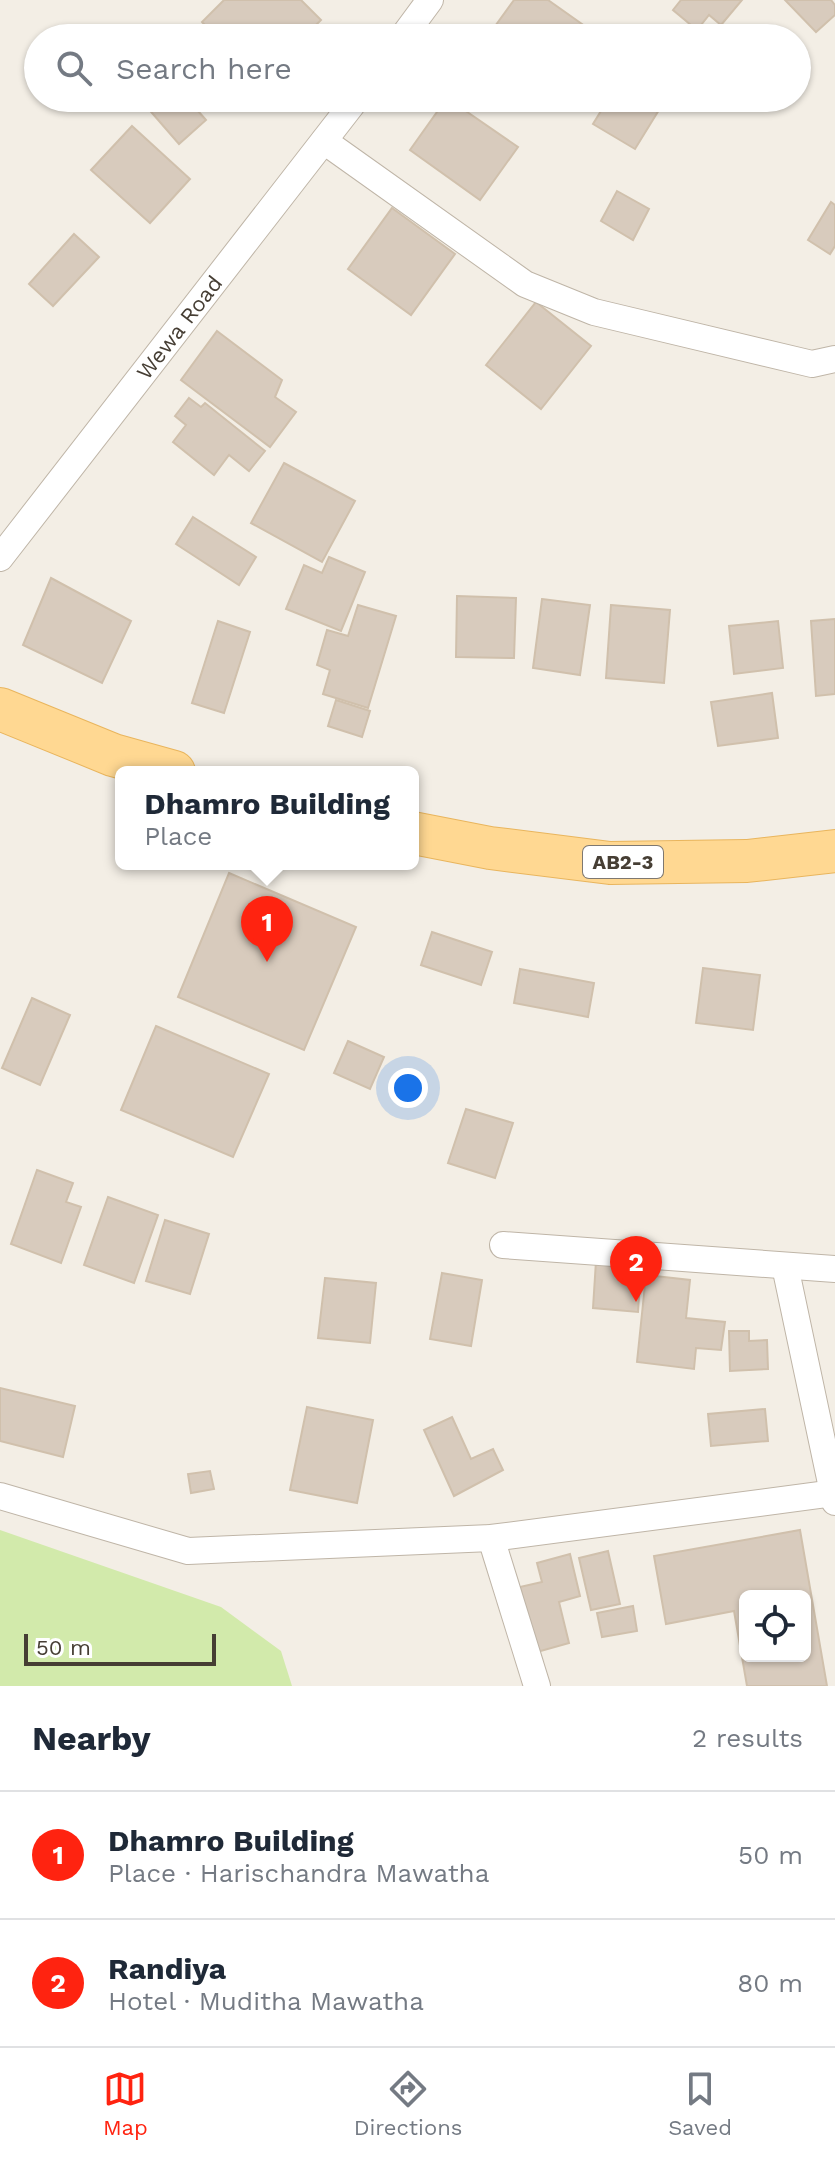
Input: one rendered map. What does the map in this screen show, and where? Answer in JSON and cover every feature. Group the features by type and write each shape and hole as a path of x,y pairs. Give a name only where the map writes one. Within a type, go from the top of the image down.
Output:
{"main road":[{"path":"0,709 113,755 152,766"},
{"name":"AB2-3","path":"419,834 490,848 610,863 747,861 835,851"}],"street":[{"path":"412,24 430,0"},
{"name":"Wewa Road","path":"0,558 346,112"},
{"path":"324,141 525,284 594,312 812,364 835,359"},
{"path":"503,1245 835,1269"},
{"path":"0,1496 188,1551 491,1538 834,1496 785,1266"},
{"path":"491,1538 537,1686"}],"green space":[{"path":"0,1530 221,1607 281,1651 292,1686 0,1686"}],"building":[{"path":"224,0 301,0 321,20 317,24 202,22"},
{"path":"514,0 548,0 582,24 497,24"},
{"path":"681,0 742,0 722,24 709,15 702,24 690,24 673,10"},
{"path":"785,0 831,0 835,5 835,15 816,32"},
{"path":"151,112 199,112 206,120 179,144"},
{"path":"437,112 467,112 518,147 480,200 410,150"},
{"path":"600,112 658,112 635,149 593,124"},
{"path":"132,126 190,179 150,223 91,170"},
{"path":"617,191 649,209 633,240 601,221"},
{"path":"831,202 835,205 835,246 830,254 808,240"},
{"path":"392,208 455,254 411,315 348,269"},
{"path":"74,234 99,257 53,306 29,284"},
{"path":"536,302 591,346 541,409 486,365"},
{"path":"217,331 282,380 275,397 296,412 270,447 181,380"},
{"path":"189,398 201,407 205,403 265,451 249,471 229,455 214,475 173,442 186,425 175,416"},
{"path":"284,463 355,501 322,562 251,523"},
{"path":"193,517 256,557 239,585 176,544"},
{"path":"329,557 365,572 341,631 286,609 304,565 322,573"},
{"path":"51,578 131,621 102,683 23,645"},
{"path":"457,596 516,598 514,658 456,657"},
{"path":"542,599 590,605 580,675 533,668"},
{"path":"358,605 396,616 368,708 323,694 330,670 317,665 327,630 348,636"},
{"path":"611,605 670,610 664,683 606,678"},
{"path":"835,619 835,694 816,696 811,621"},
{"path":"218,621 250,632 224,713 192,703"},
{"path":"778,621 783,668 734,674 729,626"},
{"path":"772,693 778,738 718,746 711,702"},
{"path":"336,700 370,711 362,737 328,726"},
{"path":"229,873 356,927 304,1050 178,997"},
{"path":"432,932 492,952 481,985 421,965"},
{"path":"703,968 760,975 753,1030 696,1023"},
{"path":"520,969 594,983 588,1017 514,1003"},
{"path":"32,998 70,1015 40,1085 2,1068"},
{"path":"156,1026 269,1074 233,1157 121,1110"},
{"path":"348,1041 384,1057 370,1089 334,1073"},
{"path":"466,1109 513,1123 495,1178 448,1163"},
{"path":"37,1170 73,1183 66,1202 81,1207 61,1263 11,1244"},
{"path":"108,1197 158,1215 134,1283 84,1265"},
{"path":"165,1220 209,1234 190,1294 146,1281"},
{"path":"596,1261 641,1264 638,1312 593,1308"},
{"path":"442,1273 482,1280 471,1346 430,1339"},
{"path":"646,1275 690,1280 686,1318 725,1322 721,1350 696,1348 694,1369 637,1362"},
{"path":"325,1278 376,1283 370,1343 318,1338"},
{"path":"729,1331 749,1331 749,1341 767,1340 768,1369 730,1371"},
{"path":"0,1388 75,1406 63,1457 0,1441"},
{"path":"307,1407 373,1420 357,1503 290,1490"},
{"path":"765,1409 768,1441 711,1446 708,1414"},
{"path":"452,1417 471,1459 493,1449 503,1470 454,1496 424,1430"},
{"path":"210,1471 214,1489 191,1493 188,1474"},
{"path":"800,1530 810,1590 739,1590 739,1640 734,1611 666,1624 654,1556"},
{"path":"608,1551 620,1604 591,1610 579,1558"},
{"path":"570,1554 580,1596 559,1602 569,1643 537,1652 520,1587 542,1582 537,1563"},
{"path":"811,1594 827,1686 747,1686 743,1662 811,1662"},
{"path":"633,1606 637,1631 602,1637 597,1613"}],"place":[{"name":"Dhamro Building","path":"267,962"},
{"name":"Randiya","path":"636,1302"}]}
